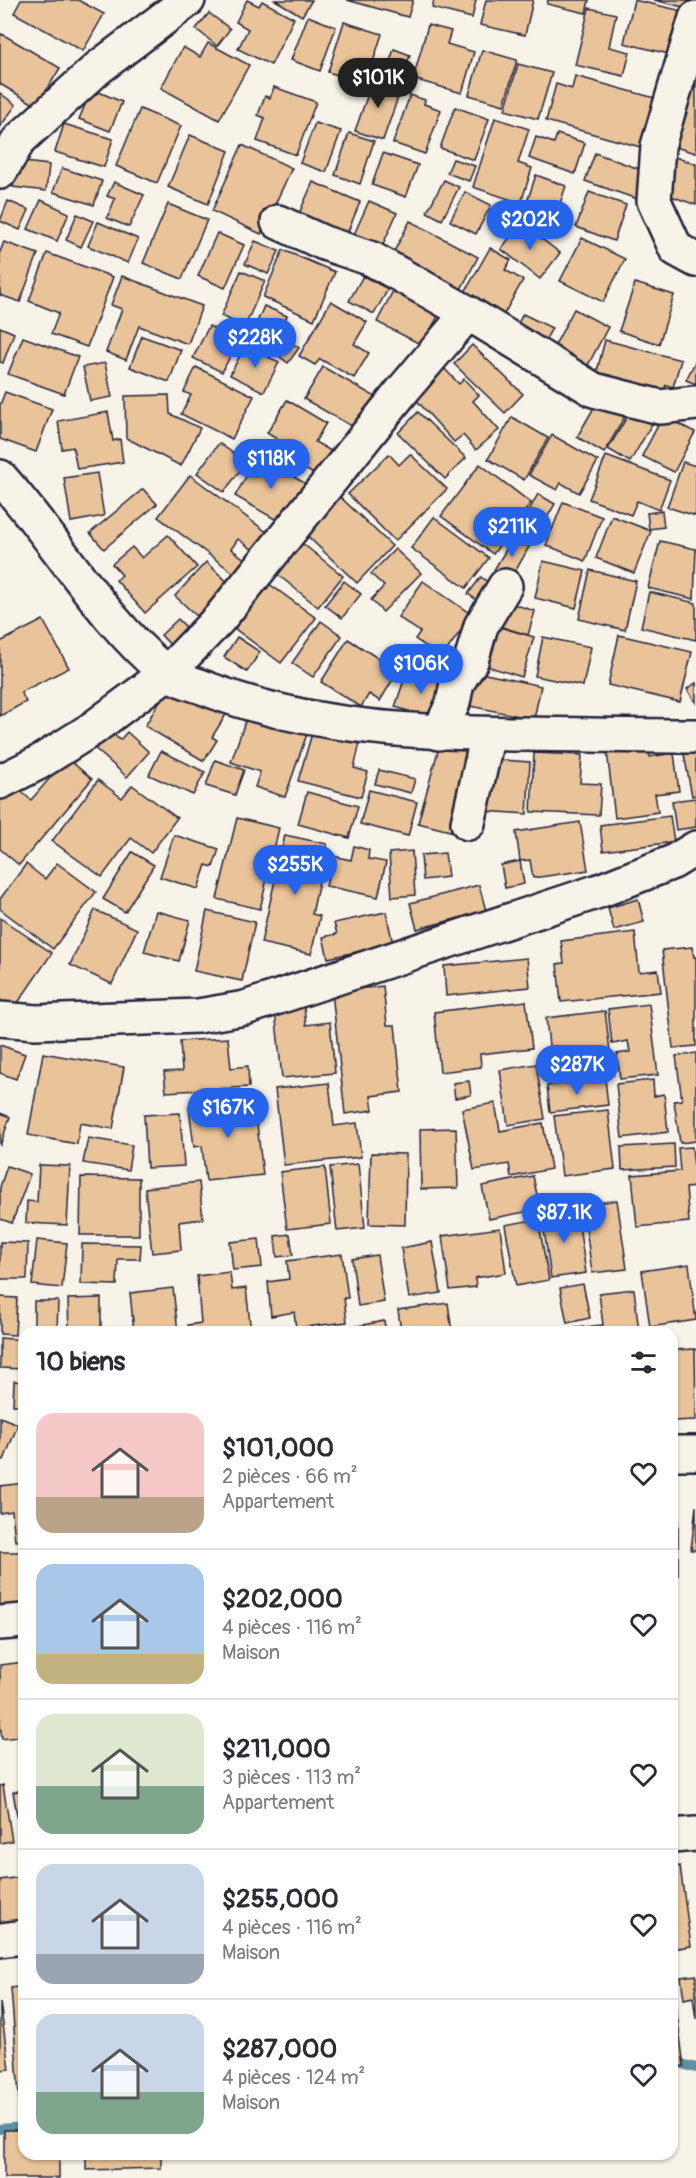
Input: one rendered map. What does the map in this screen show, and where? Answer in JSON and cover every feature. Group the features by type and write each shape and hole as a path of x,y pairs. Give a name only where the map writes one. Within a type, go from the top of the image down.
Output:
{"street":[{"path":"0,172 19,140 98,68 188,0"},
{"path":"696,18 658,146 654,201 676,249 696,260"},
{"path":"278,222 324,243 372,260 468,313 594,390 660,407 696,403"},
{"path":"0,782 38,763 92,729 166,673 220,618 403,390 468,313"},
{"path":"0,477 27,507 125,635 166,673 237,700 303,717 439,733 696,736"},
{"path":"439,733 453,704 457,683 471,661 481,626 505,586"},
{"path":"468,823 488,734"},
{"path":"0,1019 36,1022 198,1016 244,1008 599,891 673,862 696,849"},
{"path":"678,1453 696,1454"},
{"path":"0,1623 18,1622"},
{"path":"678,1836 696,1834"},
{"path":"0,1940 18,1938"}],"building":[{"path":"21,0 78,0 104,14 83,51 14,13"},
{"path":"247,0 259,6 262,1 294,18 271,65 238,49 248,29 236,22"},
{"path":"275,0 312,0 302,16"},
{"path":"347,0 413,0 408,17"},
{"path":"434,0 476,0 472,18 432,8"},
{"path":"486,0 533,0 525,35 480,25"},
{"path":"548,0 589,0 586,13 547,4"},
{"path":"634,0 687,12 677,56 624,43"},
{"path":"654,0 694,0 692,9"},
{"path":"589,8 616,14 609,47 630,52 624,76 575,65"},
{"path":"209,13 230,29 217,46 196,29"},
{"path":"308,16 336,27 320,71 291,60"},
{"path":"344,22 382,34 366,84 328,72"},
{"path":"428,25 451,31 447,44 474,52 462,93 413,79"},
{"path":"2,34 60,68 37,106 0,84 0,37"},
{"path":"208,43 249,65 219,120 161,88 183,47 200,57"},
{"path":"394,49 410,55 403,75 387,70"},
{"path":"482,50 517,60 504,105 469,95"},
{"path":"518,64 552,73 538,119 505,110"},
{"path":"575,76 662,100 648,149 546,121 556,84 572,89"},
{"path":"374,77 402,86 383,140 355,131"},
{"path":"688,80 696,83 696,153 668,145"},
{"path":"274,87 316,102 296,155 257,141 265,118 258,115 265,96 270,98"},
{"path":"92,89 122,102 110,131 79,119"},
{"path":"0,93 16,105 0,127"},
{"path":"410,95 425,100 424,104 441,110 425,154 393,143"},
{"path":"455,107 489,119 474,160 440,148"},
{"path":"140,109 181,126 157,183 116,166"},
{"path":"495,118 529,129 518,163 532,168 521,203 473,187"},
{"path":"315,123 341,131 326,172 300,163"},
{"path":"64,124 113,139 104,167 55,152"},
{"path":"349,133 374,141 360,184 335,175"},
{"path":"557,134 585,143 575,174 529,158 536,137 554,143"},
{"path":"190,135 229,151 208,204 168,187"},
{"path":"242,145 292,168 261,234 212,211"},
{"path":"383,153 418,165 406,197 372,185"},
{"path":"595,153 650,173 640,200 585,181"},
{"path":"672,156 696,164 696,205 660,192"},
{"path":"453,159 475,166 469,181 447,173"},
{"path":"16,161 49,165 46,191 13,187"},
{"path":"62,168 102,181 94,205 53,192"},
{"path":"536,175 566,186 557,212 527,202"},
{"path":"444,180 459,187 442,220 427,212"},
{"path":"114,182 144,195 129,227 107,218 115,199 107,196"},
{"path":"313,182 360,202 342,246 294,225"},
{"path":"465,192 491,205 476,234 450,221"},
{"path":"589,192 626,205 614,241 576,227"},
{"path":"41,200 69,213 57,241 28,229"},
{"path":"8,201 29,210 20,230 0,221"},
{"path":"369,201 397,213 380,251 352,239"},
{"path":"168,204 207,220 182,279 143,263"},
{"path":"77,214 93,221 81,247 66,240"},
{"path":"410,221 478,257 460,291 388,263"},
{"path":"98,222 138,239 128,263 88,246"},
{"path":"521,223 560,253 540,279 501,249"},
{"path":"217,233 244,245 225,288 198,276"},
{"path":"582,238 625,259 603,302 560,281"},
{"path":"255,241 279,251 268,274 245,264"},
{"path":"4,242 38,254 20,302 0,295 0,252"},
{"path":"490,248 511,260 505,270 523,280 500,321 461,299"},
{"path":"283,250 335,272 314,320 263,297"},
{"path":"47,253 113,277 87,347 51,334 59,313 29,301"},
{"path":"241,271 265,281 245,326 221,316"},
{"path":"122,276 202,306 188,344 139,326 126,360 106,352 122,309 111,305"},
{"path":"363,276 388,289 374,314 349,301"},
{"path":"635,283 674,295 659,344 619,331"},
{"path":"396,285 442,309 422,345 377,322"},
{"path":"331,301 367,322 354,344 369,353 354,378 320,359 315,365 299,356"},
{"path":"264,306 287,316 275,344 252,334"},
{"path":"574,309 608,327 587,367 553,349"},
{"path":"523,314 552,328 542,346 514,331"},
{"path":"209,326 238,341 222,372 193,358"},
{"path":"0,327 14,333 3,363 0,362"},
{"path":"142,336 181,350 169,382 130,367"},
{"path":"23,337 78,357 64,394 8,374"},
{"path":"285,338 299,348 288,363 275,353"},
{"path":"605,340 681,360 673,387 666,385 661,401 594,383"},
{"path":"472,345 523,394 505,413 454,364"},
{"path":"245,346 279,362 264,392 230,375"},
{"path":"696,360 696,384 686,380"},
{"path":"105,363 112,397 90,401 83,367"},
{"path":"442,366 459,384 464,379 479,395 473,401 499,430 476,450 463,435 454,442 411,394"},
{"path":"196,367 254,396 232,439 181,414 191,395 184,392"},
{"path":"323,367 379,399 360,431 304,399"},
{"path":"5,392 52,409 36,452 0,439 0,405"},
{"path":"603,392 630,407 604,453 577,437"},
{"path":"169,395 170,414 200,428 181,466 126,438 125,396"},
{"path":"287,400 326,423 315,442 331,451 317,476 274,451 280,441 267,433"},
{"path":"635,403 657,415 630,462 608,449"},
{"path":"108,412 113,441 120,439 123,462 77,469 73,447 62,449 58,421"},
{"path":"418,412 466,458 445,479 398,433"},
{"path":"663,416 695,432 674,472 642,456"},
{"path":"512,417 548,438 524,480 488,459"},
{"path":"552,435 598,461 579,493 561,483 557,490 529,475"},
{"path":"219,443 246,463 224,492 197,473"},
{"path":"389,454 399,465 410,454 447,489 395,541 348,494"},
{"path":"258,456 308,485 285,525 235,496"},
{"path":"606,456 670,480 659,510 637,501 631,515 589,499"},
{"path":"683,462 696,466 696,516 667,507"},
{"path":"480,464 531,503 493,554 441,516"},
{"path":"97,473 104,516 71,522 64,478"},
{"path":"190,475 276,539 263,557 238,539 231,549 253,565 242,579 158,517"},
{"path":"143,489 157,504 104,549 90,533"},
{"path":"336,493 392,546 357,583 301,530"},
{"path":"538,494 555,504 538,533 522,523"},
{"path":"563,502 602,517 585,561 546,545"},
{"path":"662,511 664,527 649,529 647,513"},
{"path":"612,516 651,531 634,573 596,558"},
{"path":"434,517 489,558 466,588 411,548"},
{"path":"168,535 197,567 145,613 116,580 122,575 112,564 132,547 142,558"},
{"path":"514,536 530,545 511,579 494,570"},
{"path":"297,539 343,576 318,607 272,570"},
{"path":"660,541 696,549 694,599 648,588"},
{"path":"395,549 421,573 383,612 371,600 384,586 371,574"},
{"path":"543,561 585,571 576,608 535,598"},
{"path":"206,562 234,588 202,621 175,596"},
{"path":"590,570 636,581 625,630 579,619"},
{"path":"481,577 499,590 486,606 468,594"},
{"path":"261,578 316,618 281,663 227,623"},
{"path":"344,581 361,594 342,618 325,605"},
{"path":"423,581 472,615 442,657 415,639 420,632 398,617"},
{"path":"649,592 696,603 696,640 641,627"},
{"path":"500,600 535,611 528,635 492,624"},
{"path":"178,619 191,632 173,648 161,635"},
{"path":"43,620 69,668 21,692 26,702 0,716 0,642"},
{"path":"321,621 342,636 313,677 292,663"},
{"path":"486,623 534,637 522,677 474,662"},
{"path":"619,635 692,652 680,702 608,685"},
{"path":"237,637 260,652 247,672 224,657"},
{"path":"543,637 591,647 583,686 535,676"},
{"path":"348,639 398,671 380,701 369,694 361,707 321,682"},
{"path":"407,671 446,684 435,719 395,707"},
{"path":"472,671 541,686 534,719 465,705"},
{"path":"172,680 227,713 212,737 217,740 204,761 145,726"},
{"path":"696,683 696,703 687,689"},
{"path":"247,716 308,731 285,797 255,787 260,772 231,762"},
{"path":"105,727 120,740 127,732 149,752 127,777 90,744"},
{"path":"313,730 360,743 354,768 368,772 361,797 298,781"},
{"path":"441,740 480,751 458,833 418,823"},
{"path":"649,745 650,757 674,753 679,791 655,794 658,812 615,818 607,751"},
{"path":"161,751 205,772 193,795 149,775"},
{"path":"696,752 696,795 692,796 684,754"},
{"path":"534,753 582,755 580,783 601,784 599,815 531,812"},
{"path":"67,758 92,779 19,865 0,849 0,797 16,787 31,800"},
{"path":"486,759 530,762 527,814 483,811"},
{"path":"215,760 244,770 235,795 206,786"},
{"path":"379,770 415,779 411,793 375,784"},
{"path":"98,780 122,798 132,785 177,818 151,853 131,838 102,877 52,841"},
{"path":"369,790 417,802 408,836 360,824"},
{"path":"307,792 358,806 349,838 298,824"},
{"path":"696,798 696,827 676,830 672,801"},
{"path":"670,816 674,842 603,851 600,825"},
{"path":"237,818 279,828 260,909 217,899"},
{"path":"580,822 588,870 533,878 530,860 520,861 516,832"},
{"path":"174,835 219,849 213,867 206,865 198,889 160,877"},
{"path":"285,835 327,844 312,914 320,916 311,954 261,943"},
{"path":"354,846 369,850 368,859 386,862 378,897 326,886 333,856 351,860"},
{"path":"412,851 415,895 392,897 389,853"},
{"path":"132,852 154,865 125,912 103,899"},
{"path":"445,853 448,877 423,880 421,855"},
{"path":"520,861 524,884 505,888 501,865"},
{"path":"57,863 96,892 53,949 0,909 0,899 26,864 45,879"},
{"path":"479,885 486,911 417,929 410,903"},
{"path":"638,899 644,922 614,930 608,908"},
{"path":"95,910 137,929 112,984 70,965"},
{"path":"156,911 190,920 179,961 144,952"},
{"path":"207,911 255,922 242,981 194,971"},
{"path":"386,912 393,944 328,958 323,937 337,934 334,923"},
{"path":"0,918 52,953 11,1013 0,1005"},
{"path":"635,932 639,972 658,970 661,992 561,1002 557,964 564,963 561,941"},
{"path":"692,947 694,957 696,957 696,1046 673,1048 662,950"},
{"path":"527,958 530,987 446,996 444,966"},
{"path":"383,986 387,1025 395,1025 402,1092 371,1096 373,1110 345,1114 332,992"},
{"path":"526,1001 532,1048 480,1054 481,1067 440,1072 434,1012"},
{"path":"649,1004 658,1075 620,1079 617,1054 630,1052 628,1041 612,1044 608,1009"},
{"path":"304,1007 306,1025 330,1022 335,1073 282,1078 275,1011"},
{"path":"605,1011 613,1075 553,1083 546,1018"},
{"path":"228,1038 231,1068 248,1066 249,1087 166,1092 164,1072 182,1071 180,1041"},
{"path":"0,1045 25,1054 16,1079 0,1073"},
{"path":"43,1053 124,1067 113,1129 80,1123 77,1144 28,1135"},
{"path":"696,1053 696,1141 680,1143 674,1101 682,1100 676,1056"},
{"path":"536,1064 545,1119 508,1125 500,1070"},
{"path":"605,1079 608,1105 550,1112 547,1086"},
{"path":"653,1080 654,1096 664,1094 668,1132 622,1138 616,1084"},
{"path":"469,1081 471,1095 455,1098 453,1083"},
{"path":"329,1083 334,1126 357,1123 361,1157 284,1165 275,1089"},
{"path":"254,1099 263,1175 206,1181 202,1146 194,1147 189,1107"},
{"path":"495,1103 500,1131 543,1123 551,1169 511,1177 509,1164 474,1170 462,1109"},
{"path":"608,1110 615,1169 562,1176 554,1116"},
{"path":"0,1113 10,1117 0,1146"},
{"path":"180,1113 184,1166 147,1168 144,1115"},
{"path":"456,1128 458,1188 421,1189 420,1129"},
{"path":"88,1138 132,1145 128,1170 83,1163"},
{"path":"674,1144 675,1167 622,1170 621,1147"},
{"path":"692,1147 696,1187 686,1188 689,1222 637,1227 632,1175 680,1171 678,1148"},
{"path":"371,1153 406,1154 405,1225 369,1224"},
{"path":"358,1164 365,1228 337,1231 330,1167"},
{"path":"39,1165 70,1166 67,1225 26,1223 27,1201 37,1202"},
{"path":"7,1166 30,1174 12,1223 0,1219 0,1187"},
{"path":"325,1167 331,1224 287,1229 280,1172"},
{"path":"533,1176 540,1209 489,1219 482,1186"},
{"path":"81,1177 139,1178 139,1235 80,1235"},
{"path":"199,1182 203,1219 179,1222 181,1250 152,1253 145,1188"},
{"path":"617,1200 627,1269 592,1273 583,1205"},
{"path":"577,1211 586,1273 551,1278 542,1216"},
{"path":"538,1219 549,1280 516,1286 505,1225"},
{"path":"500,1228 506,1273 475,1278 476,1287 450,1290 442,1236"},
{"path":"290,1234 293,1255 277,1257 275,1236"},
{"path":"259,1239 262,1267 233,1270 230,1242"},
{"path":"37,1240 67,1243 62,1288 32,1285"},
{"path":"0,1242 28,1243 27,1279 0,1279"},
{"path":"432,1242 441,1293 409,1298 401,1248"},
{"path":"82,1244 141,1245 140,1259 118,1259 117,1285 81,1284"},
{"path":"342,1254 348,1298 344,1298 347,1322 296,1326 294,1312 271,1316 268,1282 289,1279 287,1261"},
{"path":"377,1255 384,1302 358,1306 352,1259"},
{"path":"689,1264 696,1320 650,1326 642,1271"},
{"path":"230,1272 232,1290 246,1288 250,1326 188,1326 201,1323 197,1276"},
{"path":"583,1284 590,1318 567,1323 560,1288"},
{"path":"173,1288 177,1326 133,1326 130,1293"},
{"path":"634,1289 638,1326 594,1326 603,1325 599,1293"},
{"path":"0,1297 17,1298 15,1335 0,1334"},
{"path":"101,1298 101,1326 69,1326 68,1299"},
{"path":"34,1301 58,1301 57,1326 34,1326"},
{"path":"448,1303 451,1326 400,1326 398,1310"},
{"path":"384,1321 385,1326 357,1326"},
{"path":"0,1338 18,1340 18,1369 0,1368"},
{"path":"695,1349 696,1420 678,1421 678,1350"},
{"path":"14,1381 18,1381 18,1405 13,1405"},
{"path":"0,1417 18,1424 4,1460 0,1459"},
{"path":"18,1484 18,1541 15,1541 12,1511 0,1513 0,1486"},
{"path":"696,1506 696,1550 691,1550"},
{"path":"0,1552 18,1552 18,1614 0,1615"},
{"path":"18,1663 18,1737 2,1739 0,1665"},
{"path":"3,1785 12,1841 0,1843 0,1786"},
{"path":"18,1791 18,1820 13,1792"},
{"path":"678,1866 680,1866 691,1946 678,1948"},
{"path":"18,1877 18,1923 0,1926 0,1880"},
{"path":"696,1975 696,2019 693,1997 684,1999 681,1977"},
{"path":"18,1987 18,2082 11,1988"},
{"path":"0,2002 9,2069 0,2070"},
{"path":"678,2022 684,2066 678,2066"},
{"path":"4,2130 18,2130 18,2160 59,2160 59,2178 4,2178"},
{"path":"86,2160 161,2160 161,2168 86,2170"}],"waterway":[{"path":"678,2063 696,2068"},
{"path":"0,2129 18,2128"}]}
